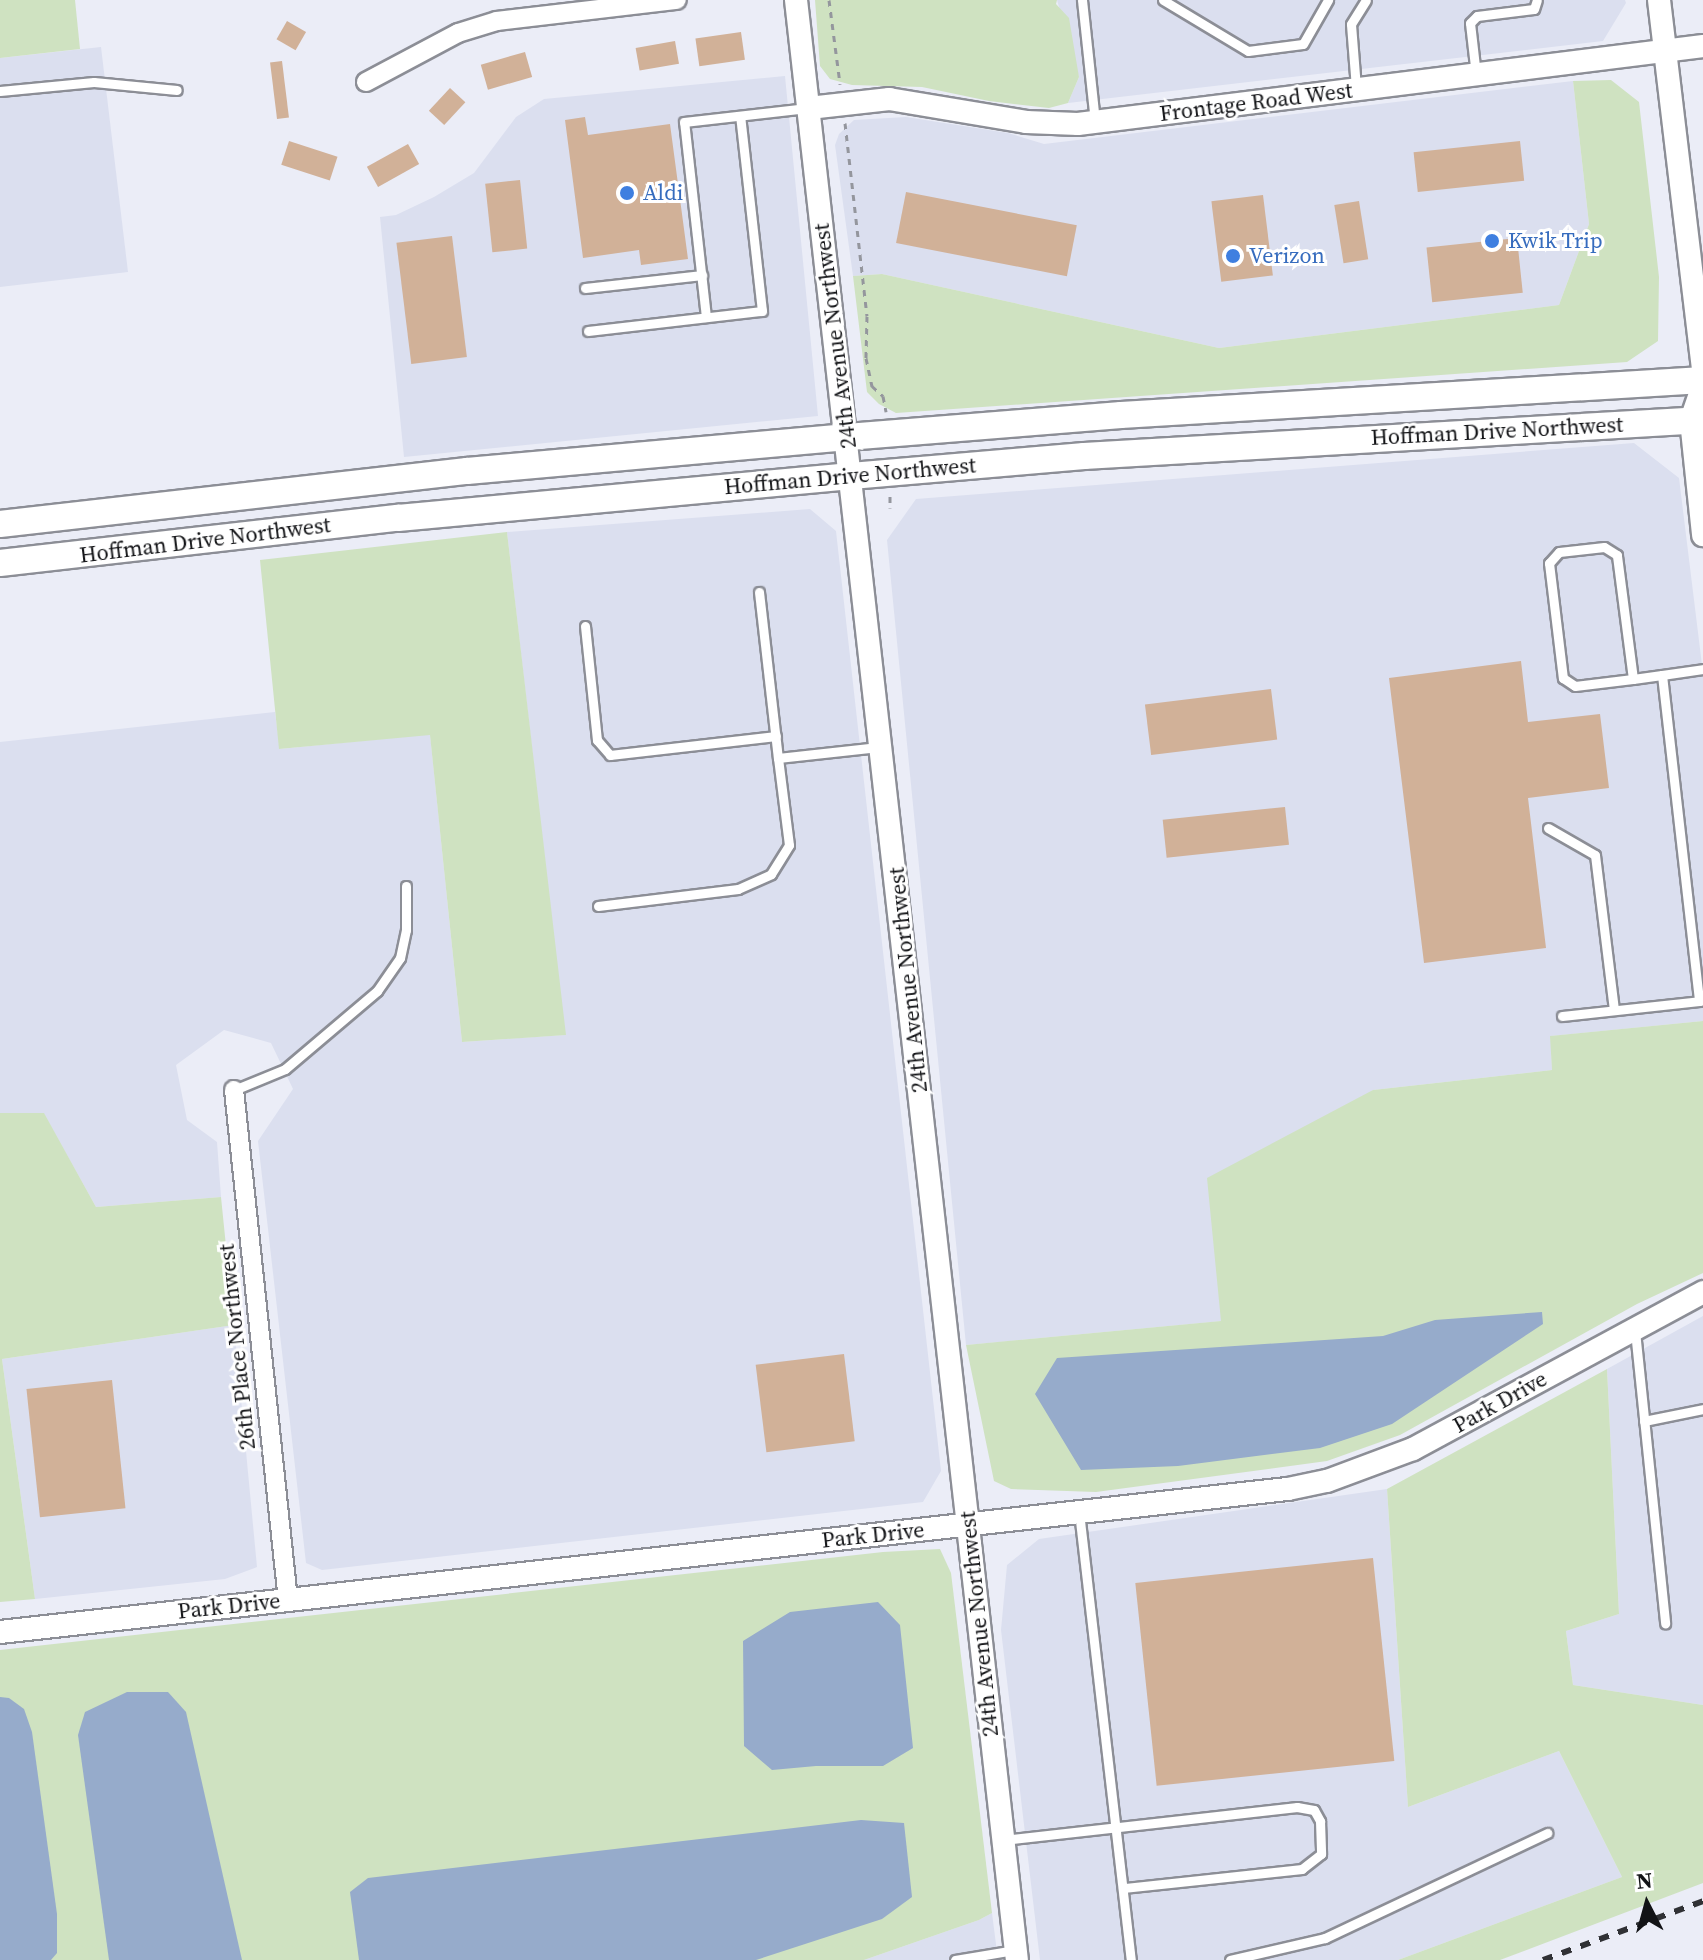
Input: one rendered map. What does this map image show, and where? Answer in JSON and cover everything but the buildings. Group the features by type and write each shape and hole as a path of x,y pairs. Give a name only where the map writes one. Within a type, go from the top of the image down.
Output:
{"main road":[{"name":"Hoffman Drive Northwest","path":"0,524 467,471 847,437 1121,415 1703,382"},
{"name":"Hoffman Drive Northwest","path":"0,563 413,516 889,472 1084,456 1697,420"}],"street":[{"path":"366,82 458,33 497,21 677,0"},
{"name":"24th Avenue Northwest","path":"796,0 1016,1955"},
{"path":"1659,0 1703,368"},
{"name":"Frontage Road West","path":"809,108 910,100 1026,122 1095,122 1703,46"},
{"path":"1703,382 1697,420 1703,535"},
{"name":"26th Place Northwest","path":"234,1090 288,1600"},
{"name":"Park Drive","path":"0,1632 1288,1489 1365,1470 1413,1449 1703,1292"}],"lane":[{"path":"1082,0 1095,122"},
{"path":"1163,0 1248,51 1303,44 1328,0"},
{"path":"1357,90 1351,24 1366,0"},
{"path":"1476,75 1470,23 1477,16 1534,9 1537,0"},
{"path":"0,91 94,82 177,90"},
{"path":"706,317 684,122 809,108"},
{"path":"588,331 762,311 740,116"},
{"path":"585,288 702,275"},
{"path":"1633,679 1617,555 1604,547 1559,552 1549,563 1563,678 1575,686 1633,679 1703,669"},
{"path":"598,906 738,889 771,874 789,845 759,592"},
{"path":"585,626 597,740 610,755 776,736"},
{"path":"1562,1016 1701,1000 1662,675"},
{"path":"778,758 882,747"},
{"path":"1548,828 1595,855 1614,1010"},
{"path":"234,1090 285,1069 377,991 400,958 406,930 406,886"},
{"path":"1634,1328 1665,1623"},
{"path":"1644,1421 1703,1409"},
{"path":"1079,1512 1131,1960"},
{"path":"1003,1840 1116,1830 1297,1807 1314,1810 1320,1821 1321,1854 1302,1869 1123,1888"},
{"path":"1230,1960 1325,1938 1547,1833"},
{"path":"955,1960 1016,1955"}],"path":[{"path":"829,0 844,103 867,316 866,358 872,386 883,396 886,434"},
{"path":"889,472 890,508"}],"shaded area":[{"path":"1057,0 1625,0 1626,3 1603,41 1068,103 1079,77"},
{"path":"101,47 128,272 0,287 0,58"},
{"path":"785,76 818,416 404,457 380,217 396,215 474,173 516,117 544,99"},
{"path":"1573,81 1589,224 1559,305 1219,348 882,274 853,276 835,145 839,134 854,120 906,117 1008,133 1044,144"},
{"path":"1634,443 1679,478 1703,673 1703,1021 1551,1036 1552,1070 1373,1090 1222,1321 966,1345 887,540 916,499"},
{"path":"810,509 836,531 941,1471 923,1502 322,1570 306,1563 258,1141 293,1089 271,1043 224,1030 176,1065 187,1120 217,1142 221,1197 96,1207 44,1114 0,1113 0,742 275,712 280,749 430,734 462,1042 565,1035 507,532"},
{"path":"1703,1316 1703,1705 1573,1685 1566,1631 1619,1614 1607,1369"},
{"path":"234,1325 257,1567 225,1579 35,1599 2,1359"},
{"path":"1387,1489 1408,1807 1559,1751 1622,1877 1398,1960 1040,1960 1001,1630 1007,1565 1039,1539"},
{"path":"992,1913 998,1960 864,1960 979,1920"}],"green space":[{"path":"0,0 75,0 80,49 0,58"},
{"path":"815,0 1057,0 1056,4 1069,18 1079,77 1068,103 1049,108 989,101 922,87 852,85 830,79 820,66"},
{"path":"1611,80 1639,102 1659,277 1658,341 1627,362 896,413 879,404 867,392 853,276 882,274 1219,348 1559,305 1589,224 1573,81"},
{"path":"507,532 566,1035 462,1042 430,735 279,749 260,560"},
{"path":"1703,1021 1703,1273 1637,1304 1400,1435 1327,1461 1096,1492 1011,1489 994,1481 966,1345 1221,1321 1207,1178 1373,1090 1552,1070 1550,1036"},
{"path":"0,1113 44,1113 96,1207 221,1197 234,1325 2,1359 35,1599 0,1602"},
{"path":"1607,1369 1619,1614 1566,1631 1573,1685 1703,1705 1703,1883 1500,1960 1398,1960 1622,1877 1559,1751 1408,1807 1387,1489"},
{"path":"940,1549 951,1573 992,1913 979,1920 864,1960 0,1960 0,1650 883,1552"}],"water":[{"path":"1542,1312 1543,1324 1392,1424 1320,1448 1178,1466 1081,1470 1035,1394 1057,1358 1383,1336 1435,1320"},
{"path":"878,1602 900,1625 913,1748 883,1766 816,1766 772,1770 744,1746 743,1641 790,1612"},
{"path":"127,1692 168,1692 186,1712 242,1960 109,1960 78,1735 85,1712"},
{"path":"0,1697 9,1698 24,1709 32,1732 57,1914 57,1953 51,1960 0,1960"},
{"path":"861,1820 904,1823 912,1897 882,1919 756,1960 359,1960 350,1892 368,1878"}],"railway":[{"path":"1543,1960 1703,1901"}],"place":[{"name":"Aldi","path":"627,193"},
{"name":"Kwik Trip","path":"1492,241"},
{"name":"Verizon","path":"1233,256"}]}
